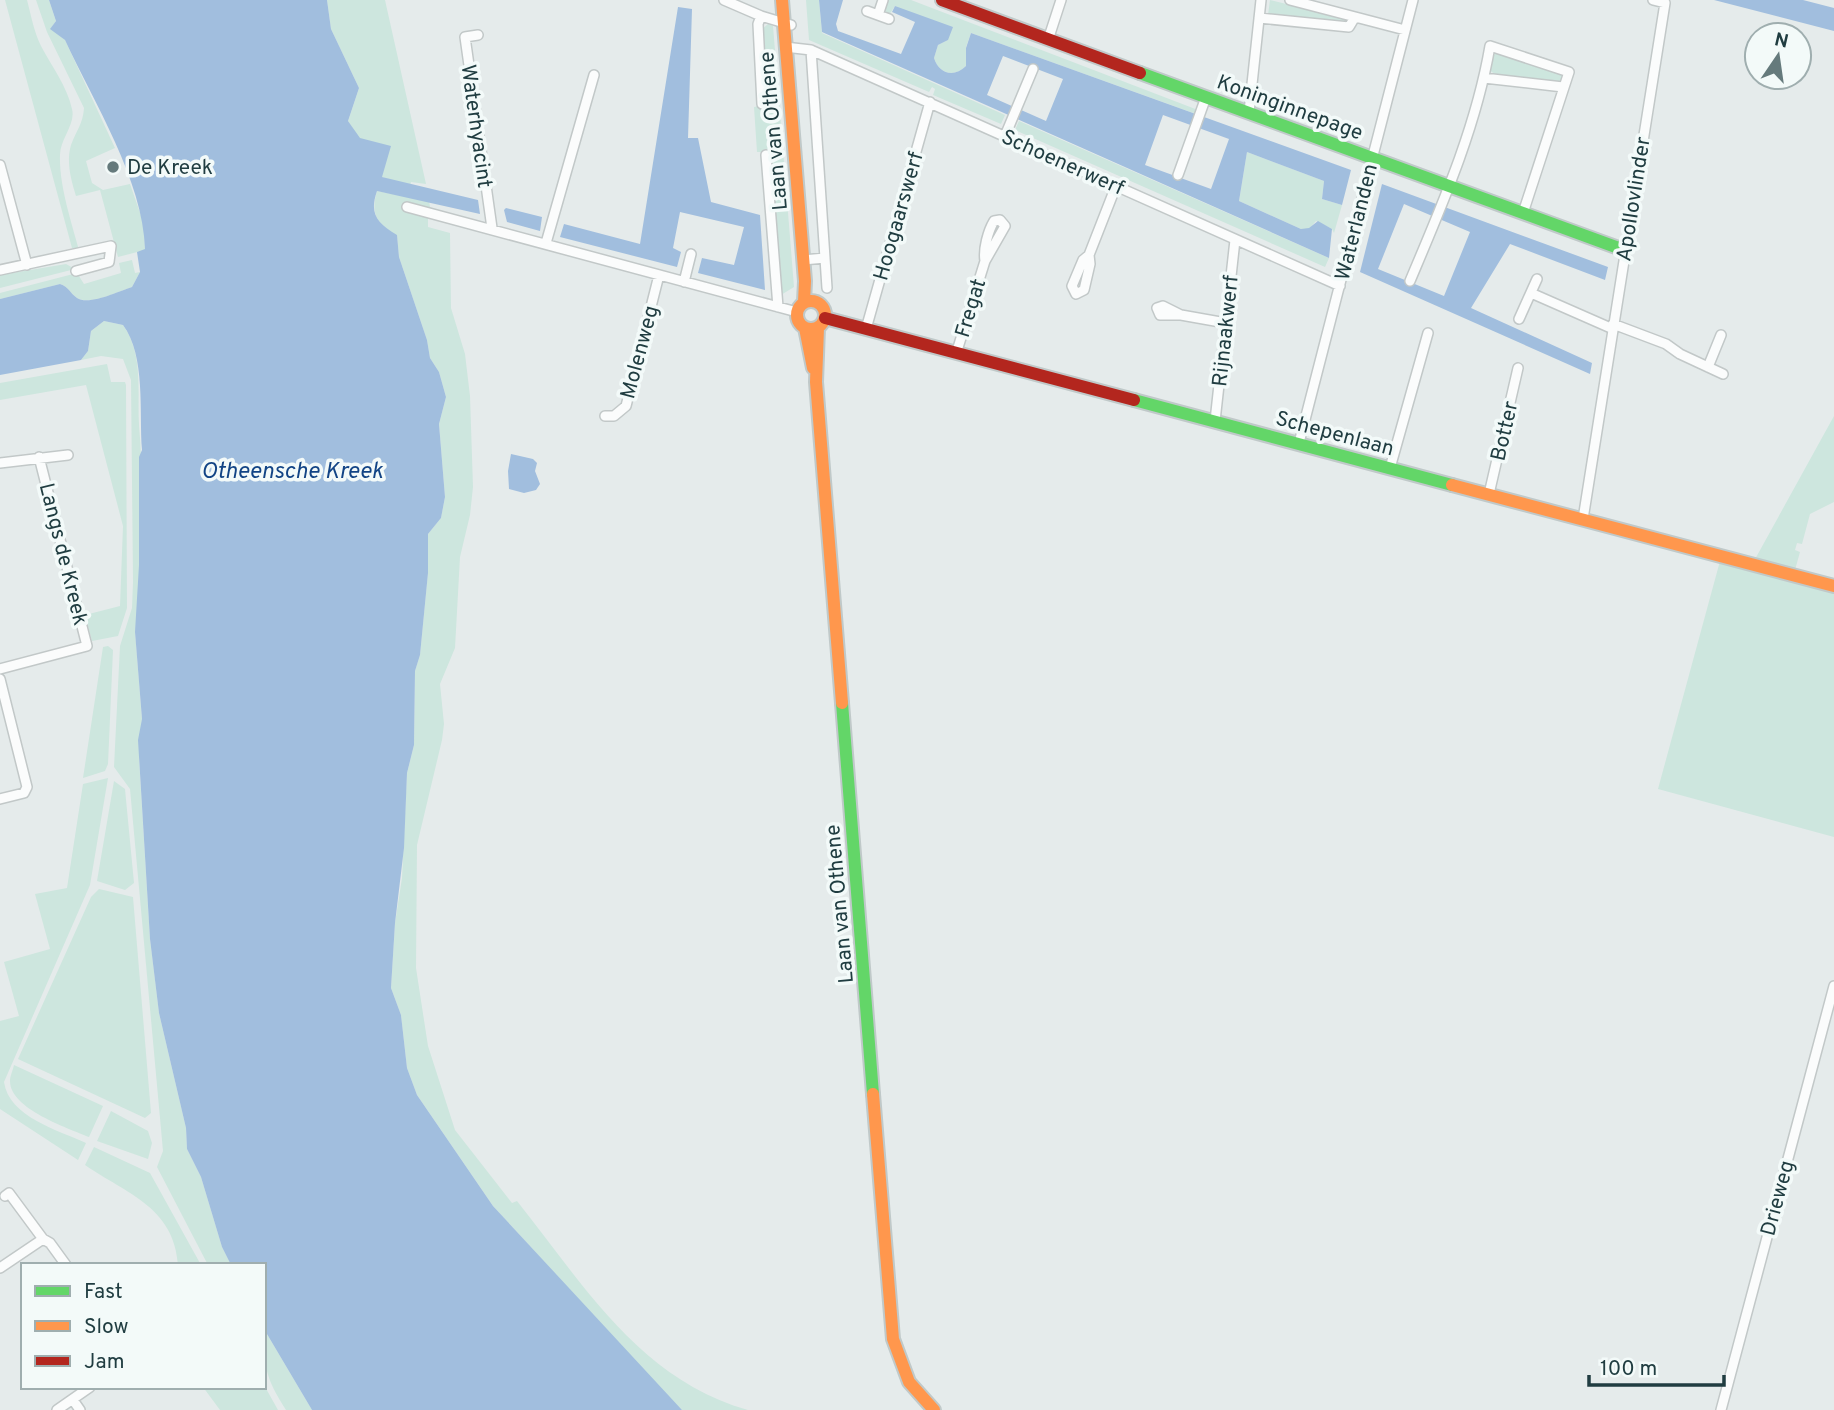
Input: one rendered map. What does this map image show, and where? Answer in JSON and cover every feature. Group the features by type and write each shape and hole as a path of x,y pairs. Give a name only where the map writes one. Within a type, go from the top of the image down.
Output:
{"street":[{"path":"724,0 788,24"},
{"name":"Laan van Othene","path":"782,0 788,24"},
{"name":"Laan van Othene","path":"789,0 789,47 807,259 805,305 798,322 805,328 816,382 893,1339 909,1382 934,1410"},
{"path":"878,15 883,0"},
{"name":"Koninginnepage","path":"942,0 962,4 1048,40 1373,158 1448,192 1524,214 1624,250"},
{"path":"1048,40 1061,0"},
{"path":"1249,112 1261,0"},
{"path":"1290,0 1405,30"},
{"name":"Waterlanden","path":"1299,443 1413,0"},
{"name":"Apollovlinder","path":"1583,519 1665,3 1653,0"},
{"path":"867,11 889,19"},
{"path":"761,16 758,24 762,104"},
{"path":"1259,18 1349,27 1355,17"},
{"name":"Waterhyacint","path":"478,35 465,37 492,228"},
{"path":"1410,281 1448,192 1485,78 1490,46 1569,72 1524,214"},
{"name":"Schoenerwerf","path":"789,47 811,50 1340,286"},
{"name":"Laan van Othene","path":"811,50 827,288"},
{"path":"1005,136 1033,69"},
{"path":"546,243 594,75"},
{"path":"1485,78 1563,88"},
{"path":"1178,175 1206,97"},
{"name":"Hoogaarswerf","path":"866,330 930,102"},
{"path":"766,155 778,307"},
{"path":"0,165 27,265"},
{"path":"1088,256 1116,186"},
{"path":"407,207 778,307 822,307 822,323"},
{"name":"Rijnaakwerf","path":"1215,421 1236,240"},
{"path":"0,270 111,246 110,262 76,271"},
{"path":"684,282 691,254"},
{"path":"807,259 825,258"},
{"name":"Fregat","path":"956,354 985,261"},
{"name":"Molenweg","path":"604,416 614,416 626,406 659,275"},
{"path":"1519,319 1537,279"},
{"path":"1531,293 1613,327 1666,344 1680,354 1723,374"},
{"path":"1181,315 1226,323"},
{"name":"Laan van Othene","path":"816,382 822,323"},
{"name":"Schepenlaan","path":"805,328 822,323 866,330 1834,586"},
{"path":"1390,468 1428,333"},
{"path":"1708,367 1721,335"},
{"name":"Botter","path":"1489,494 1518,368"},
{"name":"Langs de Kreek","path":"0,464 68,455"},
{"name":"Langs de Kreek","path":"0,669 87,646 39,457"},
{"path":"0,679 27,787 24,793 0,799"},
{"name":"Drieweg","path":"1721,1410 1834,986"},
{"path":"5,1196 9,1193 65,1263"},
{"path":"0,1268 43,1239"},
{"path":"57,1410 87,1389"},
{"path":"73,1400 80,1410"}],"green space":[{"path":"5,0 27,0 39,41 70,101 73,115 62,143 60,167 66,203 79,250 72,248"},
{"path":"36,0 49,0 56,21 51,28 65,40 115,148 86,161 92,183 103,190 130,184 144,224 145,250 118,257 100,190 76,196 69,158 84,108 47,32"},
{"path":"327,0 385,0 426,184 411,182 410,186 382,177 348,121 359,88 331,29"},
{"path":"806,0 819,0 822,33 1005,115 1001,124 933,95 935,89 932,87 929,92 809,40"},
{"path":"887,0 911,0 1198,110 1196,114 971,33 966,47 966,66 957,72 947,73 939,68 934,58 938,45 948,40 895,6 889,15 884,12"},
{"path":"1270,0 1348,19 1349,22 1268,15"},
{"path":"768,24 773,26 794,287 781,295 770,152 757,152 754,107 766,105 760,31"},
{"path":"1497,53 1564,75 1562,82 1495,74 1489,70 1491,56"},
{"path":"1019,121 1329,258 1325,267 1015,130"},
{"path":"1247,152 1324,181 1322,199 1342,205 1334,233 1332,229 1316,221 1309,229 1301,229 1239,201"},
{"path":"377,191 429,201 431,212 405,205 404,210 428,217 428,227 450,233 451,308 465,354 470,396 473,487 470,515 460,557 455,648 440,684 444,724 442,740 417,845 416,968 428,1046 455,1130 512,1203 517,1201 591,1296 645,1352 675,1376 710,1396 748,1410 682,1410 673,1402 493,1206 417,1095 407,1068 401,1015 391,988 395,923 402,878 407,773 414,745 415,671 420,655 428,573 428,534 441,518 445,497 439,424 446,397 439,372 430,358 427,340 399,257 397,236 377,218 374,206"},
{"path":"132,260 135,273 140,272 132,287 104,297 83,300 60,284 0,299 0,293 77,273 84,284 121,273 119,263"},
{"path":"66,264 75,269 0,288 0,275"},
{"path":"104,321 123,325 130,337 137,361 142,500 138,625 135,632 142,719 139,758 150,939 159,1013 186,1128 187,1149 201,1177 222,1247 230,1263 207,1263 157,1167 163,1151 130,789 114,767 120,646 132,608 131,380 123,359 101,356 81,360 88,351 91,331"},
{"path":"107,364 111,382 125,382 126,385 127,608 118,636 92,641 85,615 120,606 123,526 86,385 0,400 0,383"},
{"path":"1834,416 1834,502 1810,514 1802,544 1797,543 1795,550 1800,552 1795,570 1754,561"},
{"path":"1720,561 1834,592 1834,837 1658,789"},
{"path":"108,646 113,650 108,764 105,771 83,778 103,647"},
{"path":"108,778 90,885 4,1082 8,1094 25,1113 36,1121 86,1143 78,1160 0,1109 0,1021 19,1016 4,962 50,949 35,894 67,888 83,784"},
{"path":"114,781 125,789 134,883 125,890 97,881"},
{"path":"99,889 133,897 151,1113 145,1118 18,1059 91,897"},
{"path":"14,1065 103,1106 89,1137 55,1123 29,1109 19,1100 10,1081"},
{"path":"111,1111 148,1131 152,1143 148,1159 97,1141"},
{"path":"94,1147 150,1173 200,1263 178,1263 175,1245 158,1216 132,1194 85,1165"},
{"path":"266,1332 312,1410 286,1410 267,1371"},
{"path":"204,1389 266,1389 278,1410 220,1410"}],"water":[{"name":"Otheensche Kreek","path":"49,0 327,0 331,29 359,88 348,121 360,138 391,146 382,177 478,200 480,214 377,191 374,206 376,217 397,235 399,257 427,340 430,358 439,372 446,397 439,424 445,497 441,518 428,534 428,573 420,655 415,671 414,745 407,773 404,848 391,988 401,1015 407,1068 417,1095 493,1206 682,1410 312,1410 266,1332 266,1263 230,1263 222,1247 201,1177 187,1149 186,1128 159,1013 150,939 138,740 142,719 135,632 139,565 139,457 142,450 140,385 135,352 123,325 104,321 91,331 88,351 81,360 0,375 0,299 60,284 82,300 112,294 132,287 140,272 137,252 145,249 136,196 126,169 65,40 50,29 56,21"},
{"path":"819,0 843,0 836,24 838,31 901,54 915,22 892,12 895,6 953,27 948,40 938,45 934,58 943,71 957,72 966,66 966,48 971,33 1351,170 1342,205 1322,199 1324,181 1247,152 1239,201 1301,229 1309,228 1318,221 1332,229 1329,258 822,32","holes":["1003,56 1063,79 1046,121 987,95","1163,115 1229,139 1211,189 1145,165"]},
{"path":"1714,0 1803,0 1834,8 1834,31 1813,26 1813,21 1795,21"},
{"path":"678,7 692,9 688,138 698,138 711,202 760,215 765,290 698,273 702,258 734,265 744,227 680,212 673,248 681,252 677,267 560,237 564,224 640,244"},
{"path":"1382,184 1608,267 1605,280 1510,244 1471,308 1592,363 1590,374 1360,272","holes":["1404,204 1470,232 1444,296 1378,269"]},
{"path":"506,208 542,217 540,231 507,222 504,210"},
{"path":"511,454 533,459 537,463 535,471 540,484 536,490 524,493 509,489"}],"traffic: fast":[{"path":"1140,73 1624,250"},
{"path":"1134,400 1452,485"},
{"path":"842,703 873,1094"}],"traffic: slow":[{"path":"782,0 805,281 804,302"},
{"path":"811,301 821,305 825,315 821,325 811,329 801,325 797,315 801,305 811,301"},
{"path":"805,328 813,368"},
{"path":"818,328 816,382 842,703"},
{"path":"1452,485 1834,586"},
{"path":"873,1094 893,1339 909,1382 934,1410"}],"traffic: jam":[{"path":"942,0 1140,73"},
{"path":"825,318 1134,400"}],"place":[{"name":"De Kreek","path":"113,167"}]}
